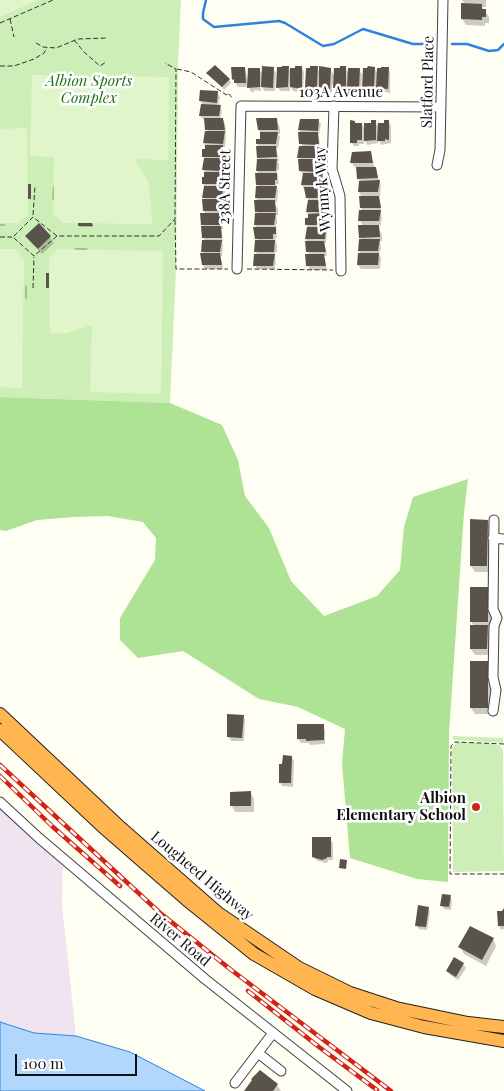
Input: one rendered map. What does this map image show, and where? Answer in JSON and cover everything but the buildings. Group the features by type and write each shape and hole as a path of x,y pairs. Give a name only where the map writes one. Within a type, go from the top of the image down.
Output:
{"highway":[{"name":"Lougheed Highway","path":"0,714 121,828 218,913 299,968 350,993 396,1008 468,1023 504,1027"},
{"name":"Lougheed Highway","path":"0,730 103,827 187,900 254,954 315,989 371,1013 424,1027 504,1041"}],"street":[{"name":"Slatford Place","path":"436,165 440,150 443,0"},
{"name":"103A Avenue","path":"241,106 441,107"},
{"name":"238A Street","path":"237,269 241,106"},
{"name":"Wynnyk Way","path":"334,106 332,169 340,196 341,271"},
{"path":"493,711 500,690 493,677 494,626 500,618 493,609 494,520"},
{"path":"493,538 504,539"},
{"name":"River Road","path":"0,802 39,838 205,979 347,1091"},
{"path":"235,1083 273,1033"},
{"path":"258,1054 281,1072"}],"path":[{"path":"0,23 52,0"},
{"path":"10,19 14,37"},
{"path":"36,43 48,48 56,48 74,40 107,38"},
{"path":"74,40 100,66 106,62"},
{"path":"0,66 14,66 34,59 48,48"},
{"path":"165,63 176,69 191,72 225,94 227,95 228,93 233,99"},
{"path":"176,69 176,269 222,269"},
{"path":"13,237 33,217 35,186"},
{"path":"33,217 57,236 159,236 175,219"},
{"path":"33,288 34,256 57,236"},
{"path":"0,237 13,237 34,256"},
{"path":"252,269 325,270"},
{"path":"504,744 455,742 451,746 450,874 504,874"}],"shaded area":[{"path":"0,802 63,858 62,904 76,1036 34,1033 0,1022"}],"green space":[{"name":"Albion Sports Complex","path":"0,0 181,0 178,64 176,269 170,403 0,397"},
{"path":"0,0 38,0 0,17"},
{"path":"32,75 169,77 168,160 134,159 148,181 152,224 63,223 53,214 54,157 30,156"},
{"path":"27,128 28,214 18,223 0,223 0,129"},
{"path":"0,249 15,249 24,259 22,388 0,387"},
{"path":"58,249 163,251 161,394 90,392 92,325 67,333 50,334 49,258"},
{"path":"0,397 170,403 222,425 238,460 245,496 269,528 291,581 324,616 377,596 400,570 404,527 413,497 468,479 464,512 449,733 448,882 417,879 350,858 342,763 345,729 298,707 259,699 183,651 138,658 120,640 120,618 155,560 156,538 143,522 108,516 74,517 37,520 6,531 0,530"},
{"path":"453,736 503,738 503,743 453,740"},
{"name":"Albion Elementary School","path":"457,742 499,745 503,750 504,871 453,872 452,748"}],"water":[{"path":"0,1022 34,1033 76,1036 130,1052 205,1091 0,1091"}],"waterway":[{"path":"206,0 203,19 214,27 279,21 323,46 334,44 363,29 413,44 431,44"},
{"path":"452,44 467,44 489,51 498,50 504,44"}],"railway":[{"path":"0,765 159,912 230,969 391,1091"},
{"path":"0,776 53,827 120,886"},
{"path":"248,991 377,1090"}],"place":[{"name":"Albion Elementary School","path":"476,807"}]}
